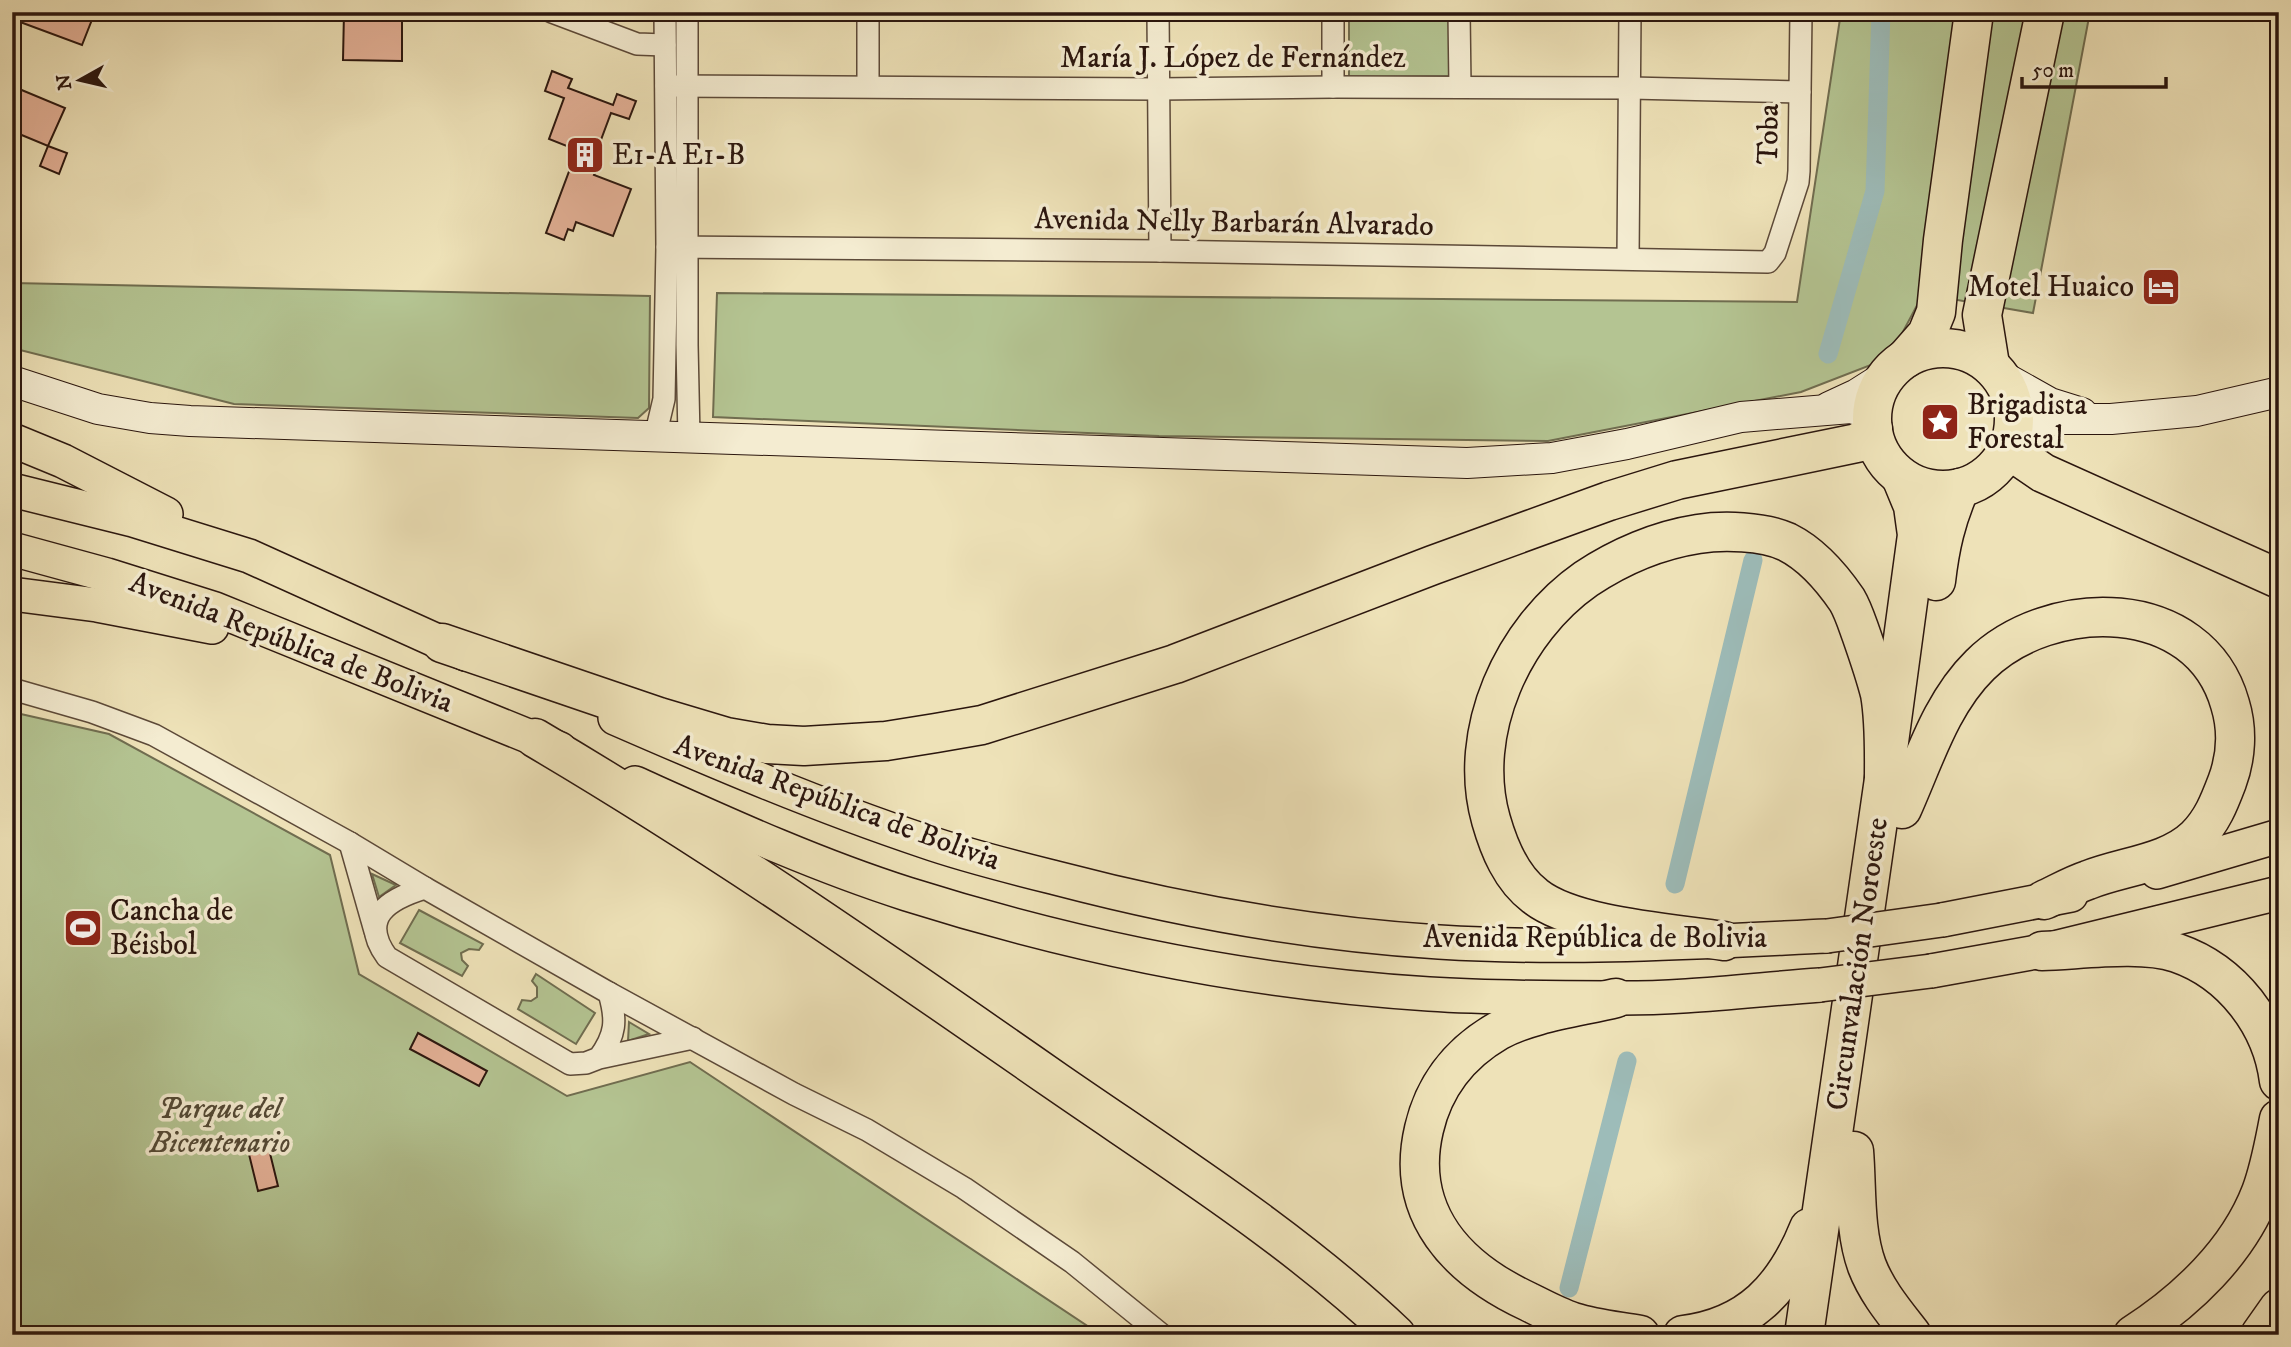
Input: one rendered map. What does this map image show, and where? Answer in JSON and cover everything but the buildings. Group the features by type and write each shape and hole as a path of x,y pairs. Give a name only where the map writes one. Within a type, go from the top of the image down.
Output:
{"highway":[{"path":"442,643 659,718 726,737 767,744 804,746 936,733 982,725 1175,664 1609,501 1721,469 1857,443 1867,437 1877,393 1896,366 1927,334 1936,312 1943,240 1974,12"},
{"path":"1872,422 1878,447 1888,464 1912,484 1930,489 1961,488 1982,479 2000,463 2013,435 2014,415 2010,398 1995,370 1982,315 2046,12"},
{"path":"1896,366 1926,349 1949,347 1971,353 1995,370"},
{"path":"2013,435 2024,460 2043,473 2279,579"},
{"path":"1901,477 1913,506 1921,597"},
{"path":"1921,597 1949,513 1961,488"},
{"path":"1724,941 1577,916 1534,896 1513,873 1496,835 1486,802 1483,762 1493,710 1508,673 1528,637 1586,580 1633,554 1675,538 1713,532 1752,533 1785,541 1824,571 1849,602 1880,696 1893,794"},
{"name":"Circunvalación Noroeste","path":"1804,1335 1826,1184 1893,794 1921,597"},
{"path":"1893,794 1960,688 1980,664 2006,643 2045,625 2096,617 2123,617 2152,623 2196,648 2226,688 2234,718 2234,763 2216,812 2195,838 2166,856 2088,880 2045,900"},
{"path":"535,738 673,822 1248,1214 1318,1267 1396,1335"},
{"name":"Circunvalación Noroeste","path":"1830,1335 1854,1151 1893,794"},
{"path":"2042,951 2139,948 2176,953 2207,969 2234,988 2258,1017 2277,1062 2279,1081"},
{"path":"1616,998 1525,1021 1500,1030 1472,1049 1444,1078 1430,1105 1423,1133 1419,1171 1426,1205 1439,1232 1462,1259 1483,1277 1502,1290 1571,1321 1640,1335"},
{"path":"2133,1335 2182,1300 2220,1259 2247,1221 2272,1160 2279,1119"},
{"path":"1854,1151 1859,1228 1866,1265 1886,1302 1912,1335"},
{"path":"1683,1335 1710,1331 1733,1321 1772,1291 1785,1275 1804,1241 1826,1184"},
{"path":"2260,1335 2279,1308"}],"main road":[{"path":"12,440 62,461 249,556"},
{"name":"Avenida República de Bolivia","path":"12,490 133,520 249,556 685,749 850,815 951,849 1111,892 1244,919 1438,942 1542,945 1827,936 1942,920 2045,900 2163,870 2279,836"},
{"name":"Avenida República de Bolivia","path":"12,549 167,593 311,646 535,738 761,840 904,893 1000,922 1120,952 1213,969 1429,994 1616,998 1820,985 1931,971 2042,951 2279,893"},
{"path":"12,594 97,605 311,646"}],"street":[{"path":"552,12 637,44 665,45"},
{"path":"665,12 665,45 676,87"},
{"path":"687,12 676,87 678,248 687,345 690,437"},
{"path":"868,12 868,86"},
{"path":"1158,12 1160,251"},
{"path":"1332,87 1333,12"},
{"path":"1459,12 1460,87"},
{"path":"1628,258 1630,12"},
{"name":"Toba","path":"1775,254 1798,182 1801,12"},
{"name":"María J. López de Fernández","path":"676,87 1460,87 1800,92"},
{"path":"654,437 664,399 678,248"},
{"name":"Avenida Nelly Barbarán Alvarado","path":"678,248 1160,251 1768,262 1775,254"},
{"path":"1825,408 1857,394 1896,366"},
{"path":"1995,370 2050,403 2102,419"},
{"path":"12,381 98,409 150,418 219,423 1467,463 1552,458 1627,444 1741,417 1825,408 1851,408 1872,422"},
{"path":"2013,435 2037,422 2197,411 2279,392"},
{"path":"12,690 92,712 154,735 350,843 609,993 794,1094 867,1130 964,1188 1072,1262 1162,1335"},
{"path":"350,843 379,946 387,957 501,1026 570,1065 693,1038"},
{"path":"375,930 379,917 389,902 425,888"},
{"path":"599,1058 610,1043 615,1025 609,993"}],"green space":[{"path":"1349,12 1456,12 1456,76 1349,77"},
{"path":"1841,12 2090,12 2033,313 1923,294 1889,358 1801,392 1548,441 1159,436 713,417 717,293 1797,302"},
{"path":"12,283 650,296 649,408 638,418 234,404 12,348"},
{"name":"Parque del Bicentenario","path":"12,712 109,734 330,855 359,974 567,1096 690,1062 1101,1335 12,1335"},
{"path":"372,874 396,885 379,897"},
{"path":"419,910 483,944 479,950 469,949 461,953 462,960 468,966 462,976 400,943"},
{"path":"536,974 595,1013 576,1044 518,1009 522,1000 531,1001 537,997 537,987 532,981"},
{"path":"629,1022 649,1034 628,1041"}],"waterway":[{"path":"1828,354 1875,191 1881,12"},
{"path":"1675,884 1753,560"},
{"path":"1569,1288 1627,1061"}],"place":[{"name":"E1-A E1-B","path":"585,155"},
{"name":"Motel Huaico","path":"2161,287"},
{"name":"Brigadista Forestal","path":"1940,422"},
{"name":"Cancha de Béisbol","path":"83,928"}]}
